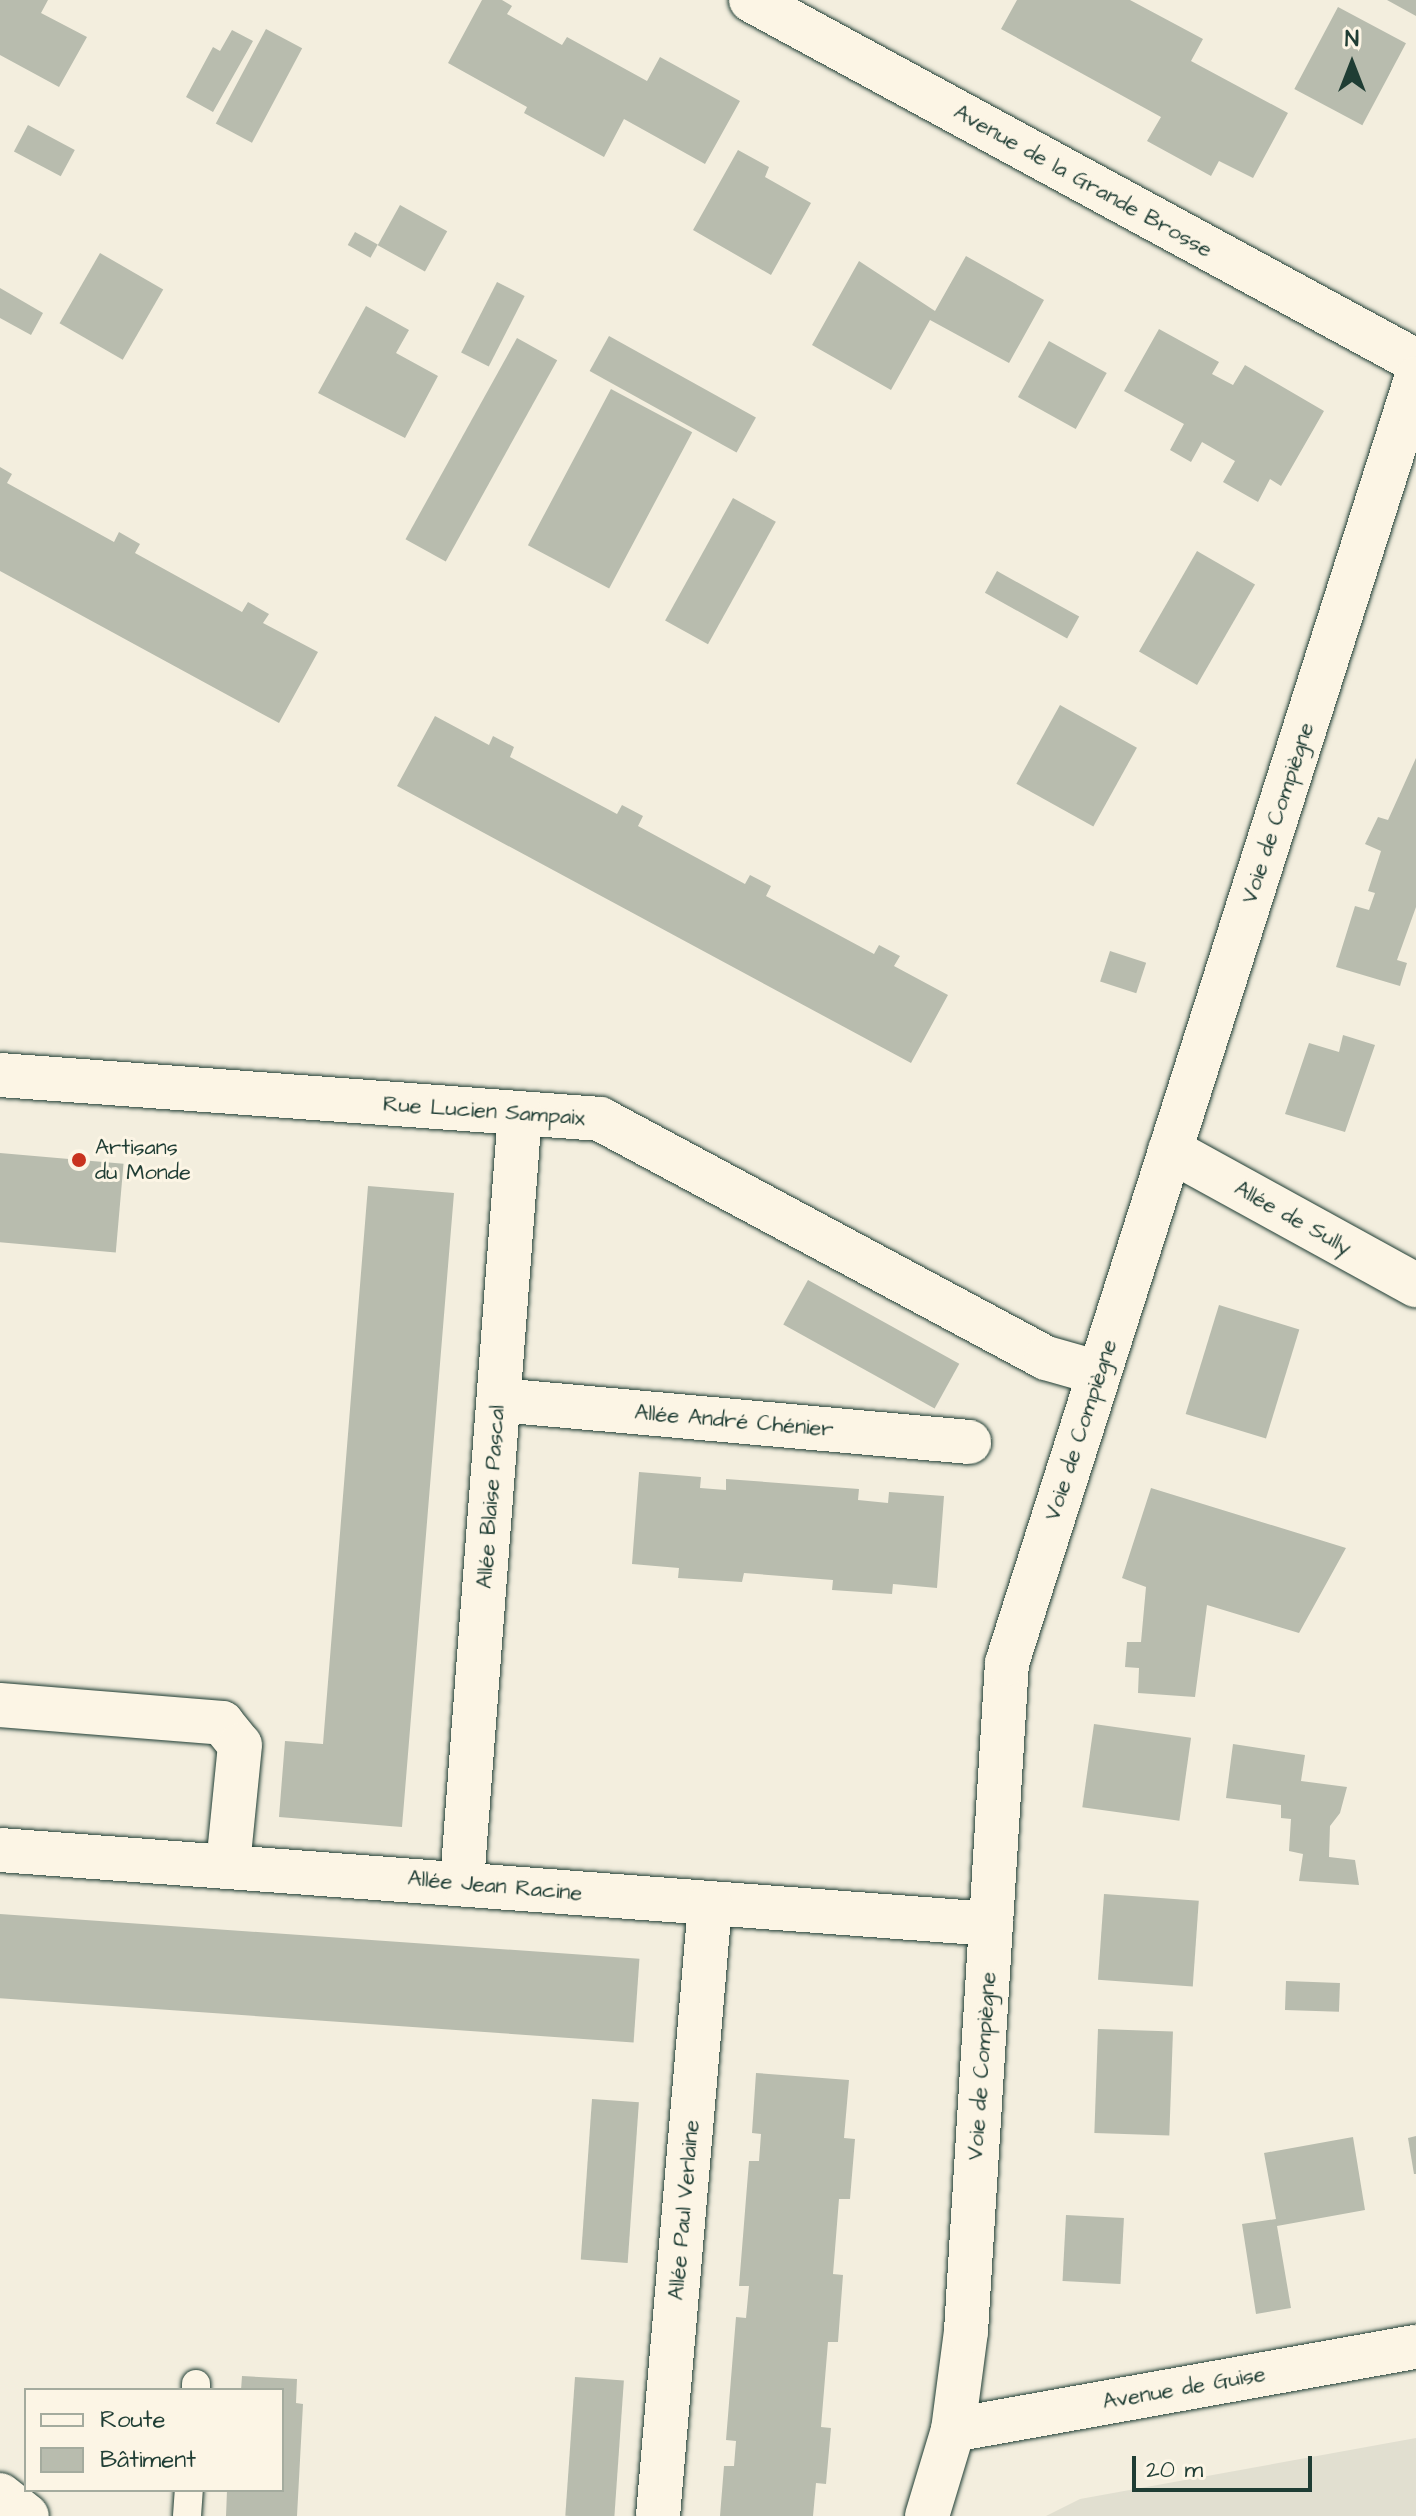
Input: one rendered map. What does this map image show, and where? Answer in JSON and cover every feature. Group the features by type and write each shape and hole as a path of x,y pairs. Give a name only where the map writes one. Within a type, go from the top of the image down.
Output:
{"street":[{"name":"Avenue de la Grande Brosse","path":"751,0 1416,361"},
{"name":"Voie de Compiègne","path":"927,2516 953,2430 966,2331 1007,1663 1416,379"},
{"name":"Rue Lucien Sampaix","path":"0,1075 600,1119 1046,1358 1099,1373"},
{"name":"Allée Blaise Pascal","path":"462,1882 520,1113"},
{"name":"Allée de Sully","path":"1170,1150 1416,1285"},
{"name":"Allée André Chénier","path":"499,1400 969,1442"},
{"path":"0,1705 222,1723 240,1745 228,1866"},
{"name":"Allée Jean Racine","path":"0,1850 462,1882 991,1924"},
{"name":"Allée Paul Verlaine","path":"658,2516 710,1904"},
{"name":"Avenue de Guise","path":"953,2430 1416,2347"},
{"path":"0,2495 27,2516"}],"lane":[{"path":"187,2516 189,2492"}],"shaded area":[{"path":"1416,2438 1416,2516 1046,2516 1080,2499"}],"building":[{"path":"0,0 48,0 41,13 87,37 59,87 0,55"},
{"path":"482,0 502,0 512,6 507,14 562,45 567,37 647,81 660,57 740,101 705,164 624,119 604,157 524,113 527,107 448,63"},
{"path":"1017,0 1130,0 1203,39 1191,61 1288,113 1253,178 1219,161 1211,176 1147,141 1161,117 1001,29"},
{"path":"1387,0 1416,0 1416,16"},
{"path":"1338,7 1406,43 1362,125 1294,89"},
{"path":"266,29 302,48 252,143 216,123"},
{"path":"232,30 253,41 213,112 186,97 213,47 220,51"},
{"path":"28,125 75,150 61,176 14,151"},
{"path":"738,150 769,167 765,177 811,203 771,275 693,230"},
{"path":"400,205 447,231 425,271 378,245"},
{"path":"355,232 378,245 370,258 348,245"},
{"path":"100,253 163,290 123,360 60,323"},
{"path":"966,256 1044,300 1009,363 930,320 891,390 812,345 859,261 935,311"},
{"path":"497,282 525,296 489,366 461,352"},
{"path":"0,288 43,313 31,335 0,318"},
{"path":"366,306 409,330 396,353 438,376 405,438 318,393"},
{"path":"1159,329 1219,362 1212,374 1233,385 1245,365 1324,411 1281,486 1270,479 1258,502 1223,482 1235,461 1202,442 1191,462 1170,450 1184,424 1124,391"},
{"path":"609,336 756,417 737,452 590,371"},
{"path":"517,338 557,360 446,561 405,539"},
{"path":"1049,341 1107,373 1076,429 1018,397"},
{"path":"611,389 692,432 609,588 528,545"},
{"path":"0,467 12,474 7,483 114,542 119,532 140,544 135,553 242,612 248,602 269,614 263,623 318,652 279,723 0,571"},
{"path":"733,498 776,522 708,644 665,620"},
{"path":"1197,551 1255,584 1197,685 1139,651"},
{"path":"997,571 1079,617 1067,638 985,593"},
{"path":"1060,705 1137,748 1093,826 1016,784"},
{"path":"435,716 489,745 493,736 514,747 510,757 617,814 622,805 643,816 638,826 745,884 750,875 771,886 766,896 874,954 879,945 900,956 894,966 948,995 911,1063 397,786"},
{"path":"1416,758 1416,907 1397,960 1407,963 1400,986 1336,967 1355,906 1369,910 1375,893 1368,891 1381,851 1365,844 1378,817 1388,820"},
{"path":"1110,951 1146,963 1136,993 1100,981"},
{"path":"1343,1035 1375,1045 1345,1132 1285,1114 1309,1043 1339,1052"},
{"path":"0,1153 124,1164 116,1252 0,1242"},
{"path":"368,1186 454,1193 402,1827 279,1817 285,1741 323,1744"},
{"path":"808,1280 959,1364 935,1408 783,1325"},
{"path":"1219,1305 1299,1330 1266,1439 1186,1414"},
{"path":"639,1472 701,1477 700,1488 726,1490 726,1479 859,1489 858,1500 888,1503 889,1492 944,1496 937,1588 893,1584 892,1594 832,1590 833,1580 744,1573 742,1582 678,1578 679,1568 632,1564"},
{"path":"1151,1488 1346,1548 1299,1633 1207,1605 1195,1697 1138,1693 1139,1668 1125,1667 1127,1642 1141,1642 1146,1587 1122,1578"},
{"path":"1094,1724 1191,1738 1179,1821 1082,1807"},
{"path":"1233,1744 1305,1755 1301,1781 1347,1787 1340,1813 1330,1826 1329,1857 1355,1860 1359,1885 1299,1881 1303,1854 1289,1851 1291,1819 1281,1818 1281,1805 1226,1798"},
{"path":"1104,1894 1199,1901 1193,1986 1098,1980"},
{"path":"0,1914 639,1959 634,2043 0,1998"},
{"path":"1286,1981 1340,1983 1339,2012 1285,2010"},
{"path":"1098,2029 1173,2032 1169,2136 1094,2133"},
{"path":"756,2073 849,2080 844,2138 855,2139 850,2199 839,2199 833,2274 843,2275 838,2342 828,2342 821,2427 831,2428 826,2484 816,2483 813,2516 720,2516 724,2466 734,2466 736,2441 726,2440 736,2317 746,2318 749,2286 739,2286 749,2161 759,2161 761,2134 752,2133"},
{"path":"592,2099 639,2102 628,2263 581,2260"},
{"path":"1416,2136 1416,2174 1414,2174 1408,2138"},
{"path":"1353,2137 1365,2210 1277,2226 1291,2308 1256,2314 1242,2224 1276,2219 1264,2153"},
{"path":"1066,2215 1124,2218 1120,2284 1063,2281"},
{"path":"242,2376 297,2379 296,2403 303,2404 297,2516 226,2516 227,2492 284,2492 284,2388 241,2388"},
{"path":"575,2377 624,2380 614,2516 565,2516"}],"place":[{"name":"Artisans du Monde","path":"79,1160"}]}
